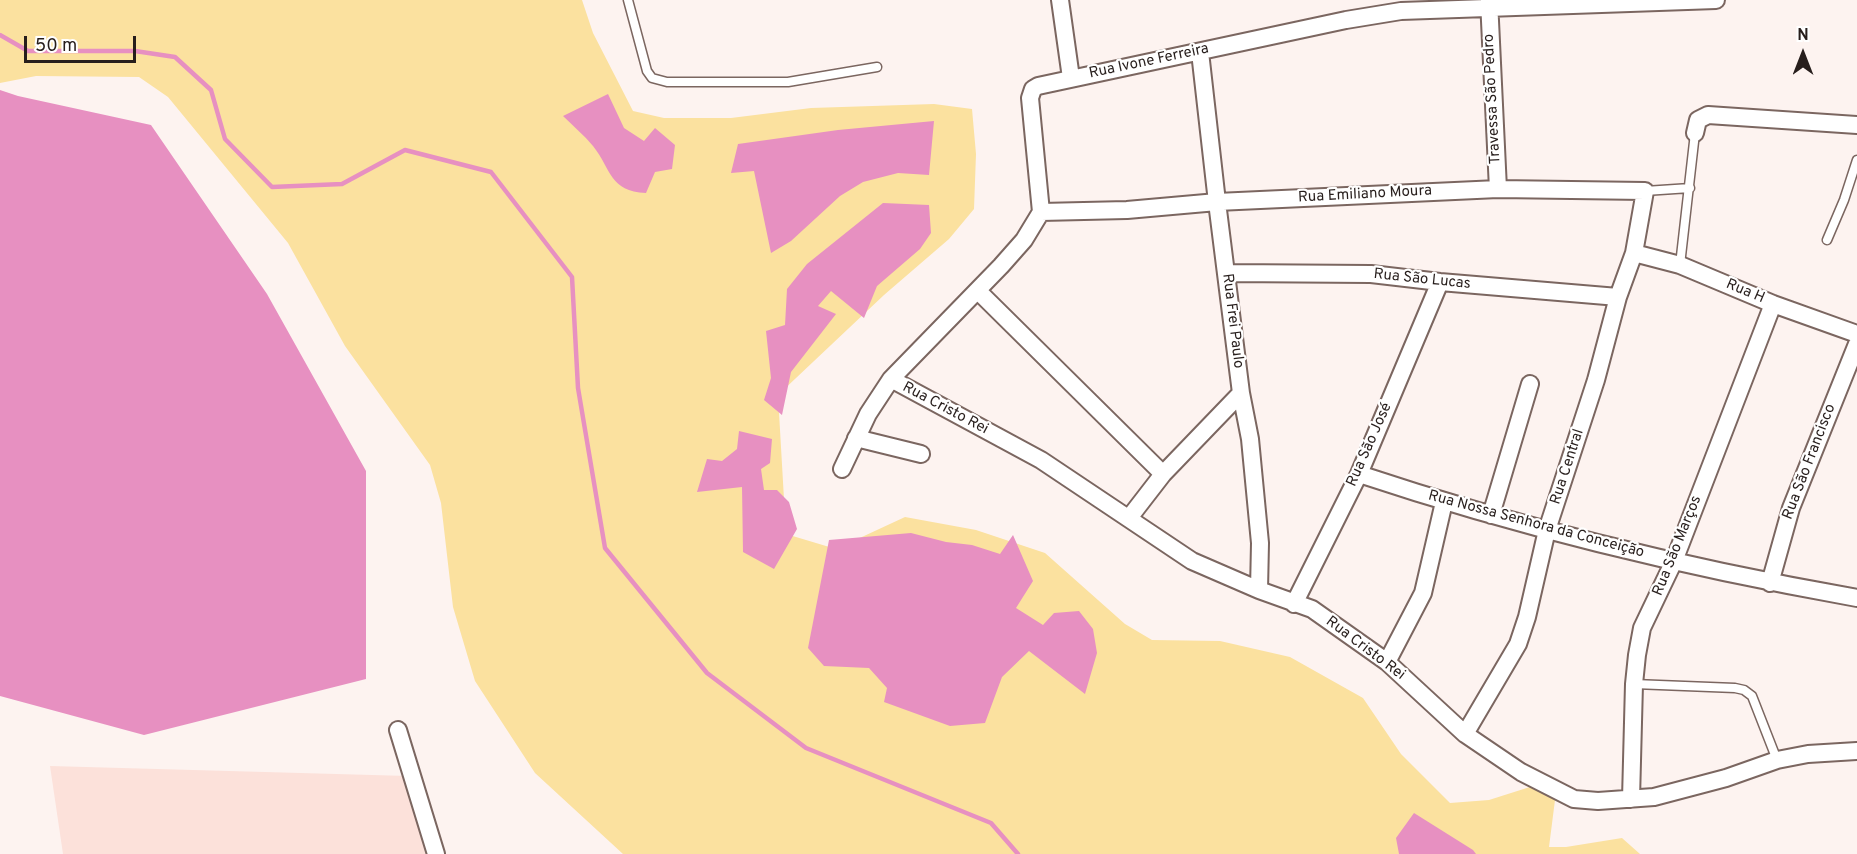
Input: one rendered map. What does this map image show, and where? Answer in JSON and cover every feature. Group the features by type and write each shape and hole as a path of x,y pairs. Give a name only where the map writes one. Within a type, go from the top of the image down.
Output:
{"street":[{"path":"1060,0 1071,78"},
{"name":"Rua Ivone Ferreira","path":"1041,212 1030,113 1031,93 1038,86 1401,11 1489,4 1716,0"},
{"name":"Travessa São Pedro","path":"1489,4 1498,189"},
{"name":"Rua Frei Paulo","path":"1200,52 1241,393 1250,440 1260,543 1259,590"},
{"path":"1695,133 1698,120 1708,115 1857,125"},
{"name":"Rua Emiliano Moura","path":"1041,212 1127,210 1217,202 1498,189 1645,191"},
{"name":"Rua Central","path":"1465,734 1518,644 1527,617 1547,530 1596,380 1618,297 1634,253 1645,191"},
{"path":"842,470 868,414 891,379 978,291 1024,240 1041,212"},
{"name":"Rua H","path":"1634,253 1680,265 1773,304 1857,334"},
{"name":"Rua São Lucas","path":"1227,273 1371,274 1618,297"},
{"name":"Rua São José","path":"1294,604 1359,474 1440,282"},
{"path":"978,291 1163,474"},
{"name":"Rua São Marços","path":"1630,799 1634,684 1642,628 1674,561 1773,304"},
{"name":"Rua São Francisco","path":"1770,583 1791,508 1857,344"},
{"name":"Rua Cristo Rei","path":"891,379 1041,460 1192,561 1259,590 1312,609 1387,662 1465,734 1521,772 1574,799 1598,801 1654,797 1726,778 1777,760 1808,754 1857,751"},
{"path":"1491,515 1530,384"},
{"path":"1129,518 1163,474 1241,393"},
{"path":"856,438 921,454"},
{"name":"Rua Nossa Senhora da Conceição","path":"1359,474 1444,502 1547,530 1770,583 1857,598"},
{"path":"1387,662 1424,593 1444,502"},
{"path":"398,730 436,854"}],"lane":[{"path":"628,0 647,71 657,80 701,83 788,82 877,67"},
{"path":"1680,265 1695,133"},
{"path":"1827,240 1844,200 1857,160"},
{"name":"Rua Emiliano Moura","path":"1645,191 1690,188"},
{"path":"1634,684 1744,690 1752,696 1777,760"}],"shaded area":[{"path":"0,0 582,0 593,33 633,111 664,118 731,118 811,108 934,104 972,109 976,154 974,209 949,239 884,295 778,395 786,534 836,549 905,517 976,530 1045,553 1125,624 1152,640 1220,641 1290,657 1363,698 1401,754 1450,803 1489,800 1533,786 1555,800 1549,847 1566,847 1622,838 1640,854 623,854 535,773 475,681 453,607 441,503 430,465 345,346 288,243 168,97 139,77 36,76 0,83"},
{"path":"0,90 151,125 267,294 366,471 366,679 144,735 0,696"},
{"path":"608,94 624,128 644,141 655,128 675,145 672,169 655,172 646,193 618,184 593,146 563,116"},
{"path":"934,121 929,175 898,173 863,182 840,196 791,241 771,253 754,171 731,173 738,144 838,130"},
{"path":"883,203 929,205 931,233 920,249 877,286 864,318 831,291 818,306 836,314 791,372 782,415 764,400 771,378 766,331 785,325 787,289 807,264"},
{"path":"739,431 772,439 770,463 761,469 764,490 777,490 789,502 797,529 774,569 743,552 742,487 697,492 707,459 722,461 737,449"},
{"path":"911,533 946,542 972,545 1000,554 1013,535 1033,581 1016,608 1043,625 1054,613 1079,611 1093,629 1097,653 1085,694 1029,651 1002,677 985,723 950,726 884,702 887,688 869,668 824,666 808,648 829,540"},
{"path":"50,766 408,776 433,854 63,854"},
{"path":"1414,813 1476,854 1399,854 1396,838"}],"waterway":[{"path":"0,35 28,51 135,51 175,57 211,90 225,139 272,187 342,184 405,150 491,172 572,277 578,388 605,548 707,673 806,748 991,823 1018,854"}]}
